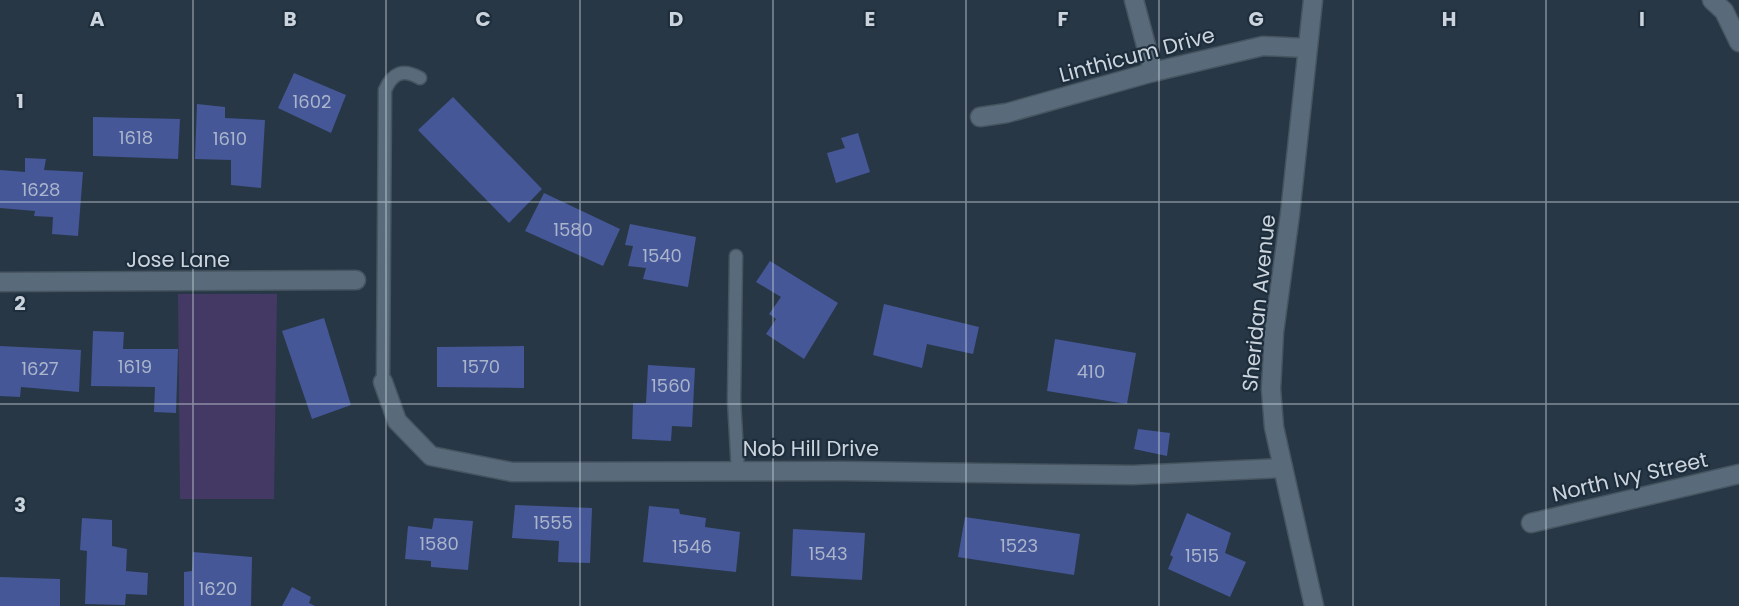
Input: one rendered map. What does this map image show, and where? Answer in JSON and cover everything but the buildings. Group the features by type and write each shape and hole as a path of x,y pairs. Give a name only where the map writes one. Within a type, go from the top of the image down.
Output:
{"street":[{"path":"1134,0 1153,72"},
{"name":"Sheridan Avenue","path":"1313,0 1272,359 1271,408 1314,606"},
{"path":"1712,0 1724,11 1739,42"},
{"name":"Linthicum Drive","path":"980,117 1007,113 1153,72 1263,46 1306,48"},
{"name":"Jose Lane","path":"0,282 356,280"},
{"name":"Nob Hill Drive","path":"383,382 397,421 431,456 512,472 738,471 1133,475 1283,468"},
{"name":"North Ivy Street","path":"1531,523 1739,474"}],"lane":[{"path":"383,382 385,90 390,78 399,73 408,71 420,78"},
{"path":"736,256 734,390 738,471"}],"shaded area":[{"path":"178,294 277,294 274,499 180,499"}]}
